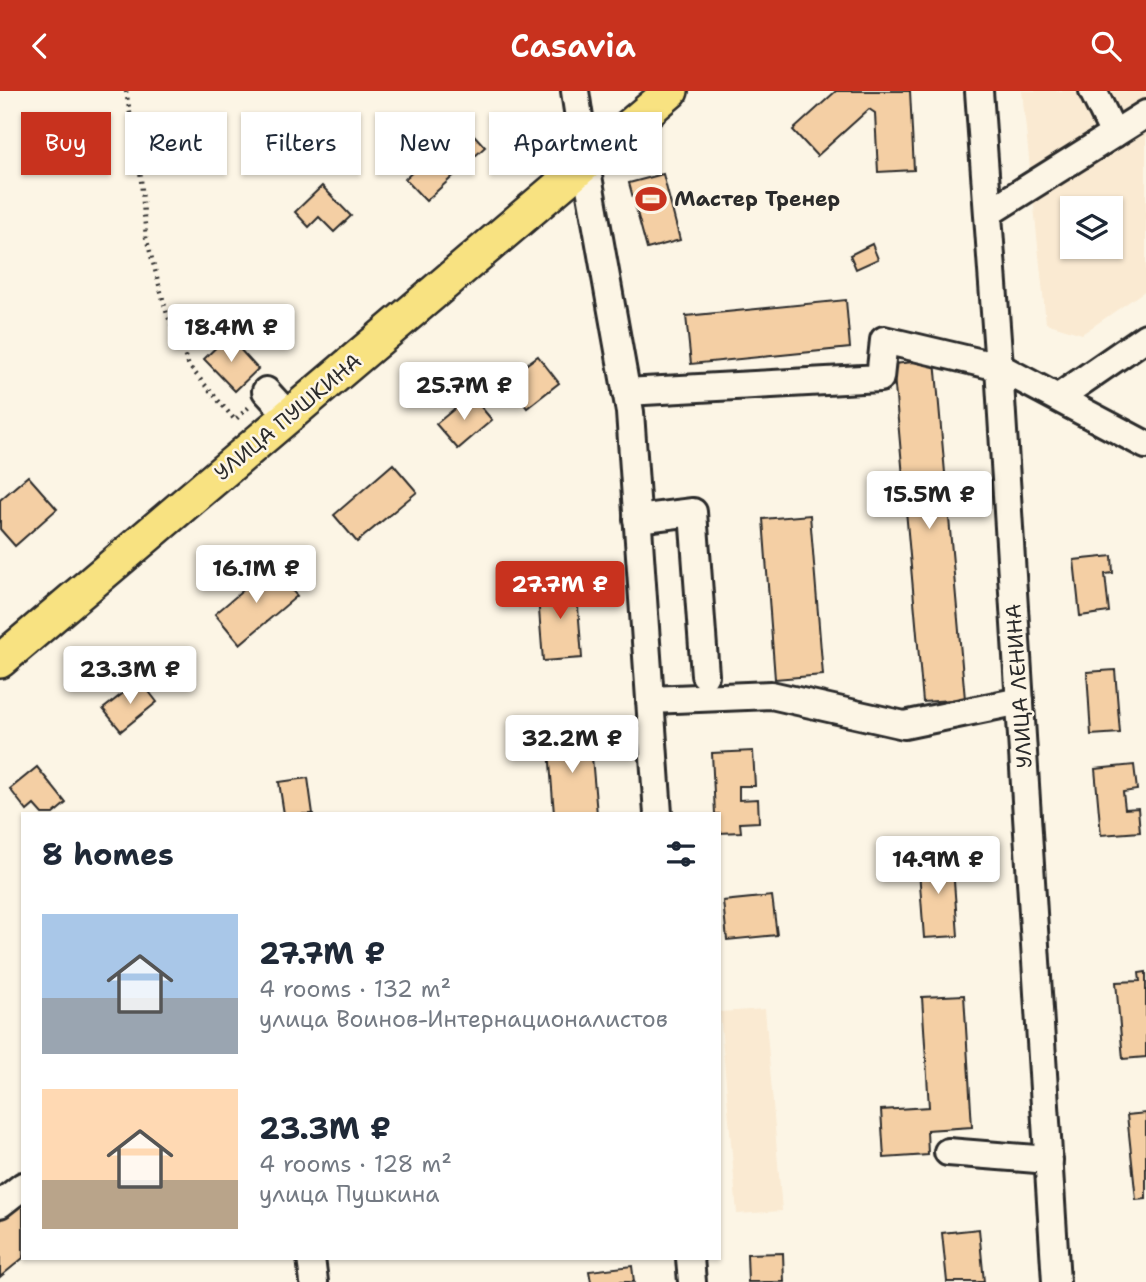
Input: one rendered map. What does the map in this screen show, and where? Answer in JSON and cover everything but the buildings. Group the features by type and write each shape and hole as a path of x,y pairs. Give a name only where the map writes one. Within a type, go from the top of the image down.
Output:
{"main road":[{"name":"УЛИЦА ПУШКИНА","path":"647,112 671,91"},
{"name":"УЛИЦА ПУШКИНА","path":"0,660 574,175"}],"street":[{"path":"575,91 578,112"},
{"name":"УЛИЦА ЛЕНИНА","path":"978,91 999,367 1056,1282"},
{"path":"1093,91 1114,134"},
{"path":"988,213 1146,114"},
{"path":"588,175 629,412 658,812"},
{"path":"1059,397 1146,338"},
{"path":"626,392 880,378 884,340 999,367 1146,445"},
{"path":"266,391 289,416"},
{"path":"637,519 693,512 705,675"},
{"path":"650,700 771,695 904,725 1020,701"},
{"path":"948,1152 1049,1160"},
{"path":"0,1204 21,1188"},
{"path":"311,1260 314,1282"},
{"path":"690,1260 692,1282"}],"path":[{"path":"126,91 140,168 146,237 167,314 189,366 235,420 266,391"}],"shaded area":[{"path":"1022,91 1146,91 1146,290 1082,334 1046,323"},
{"path":"765,1009 782,1211 737,1214 721,1012"}],"place":[{"name":"Мастер Тренер","path":"651,199"}]}
